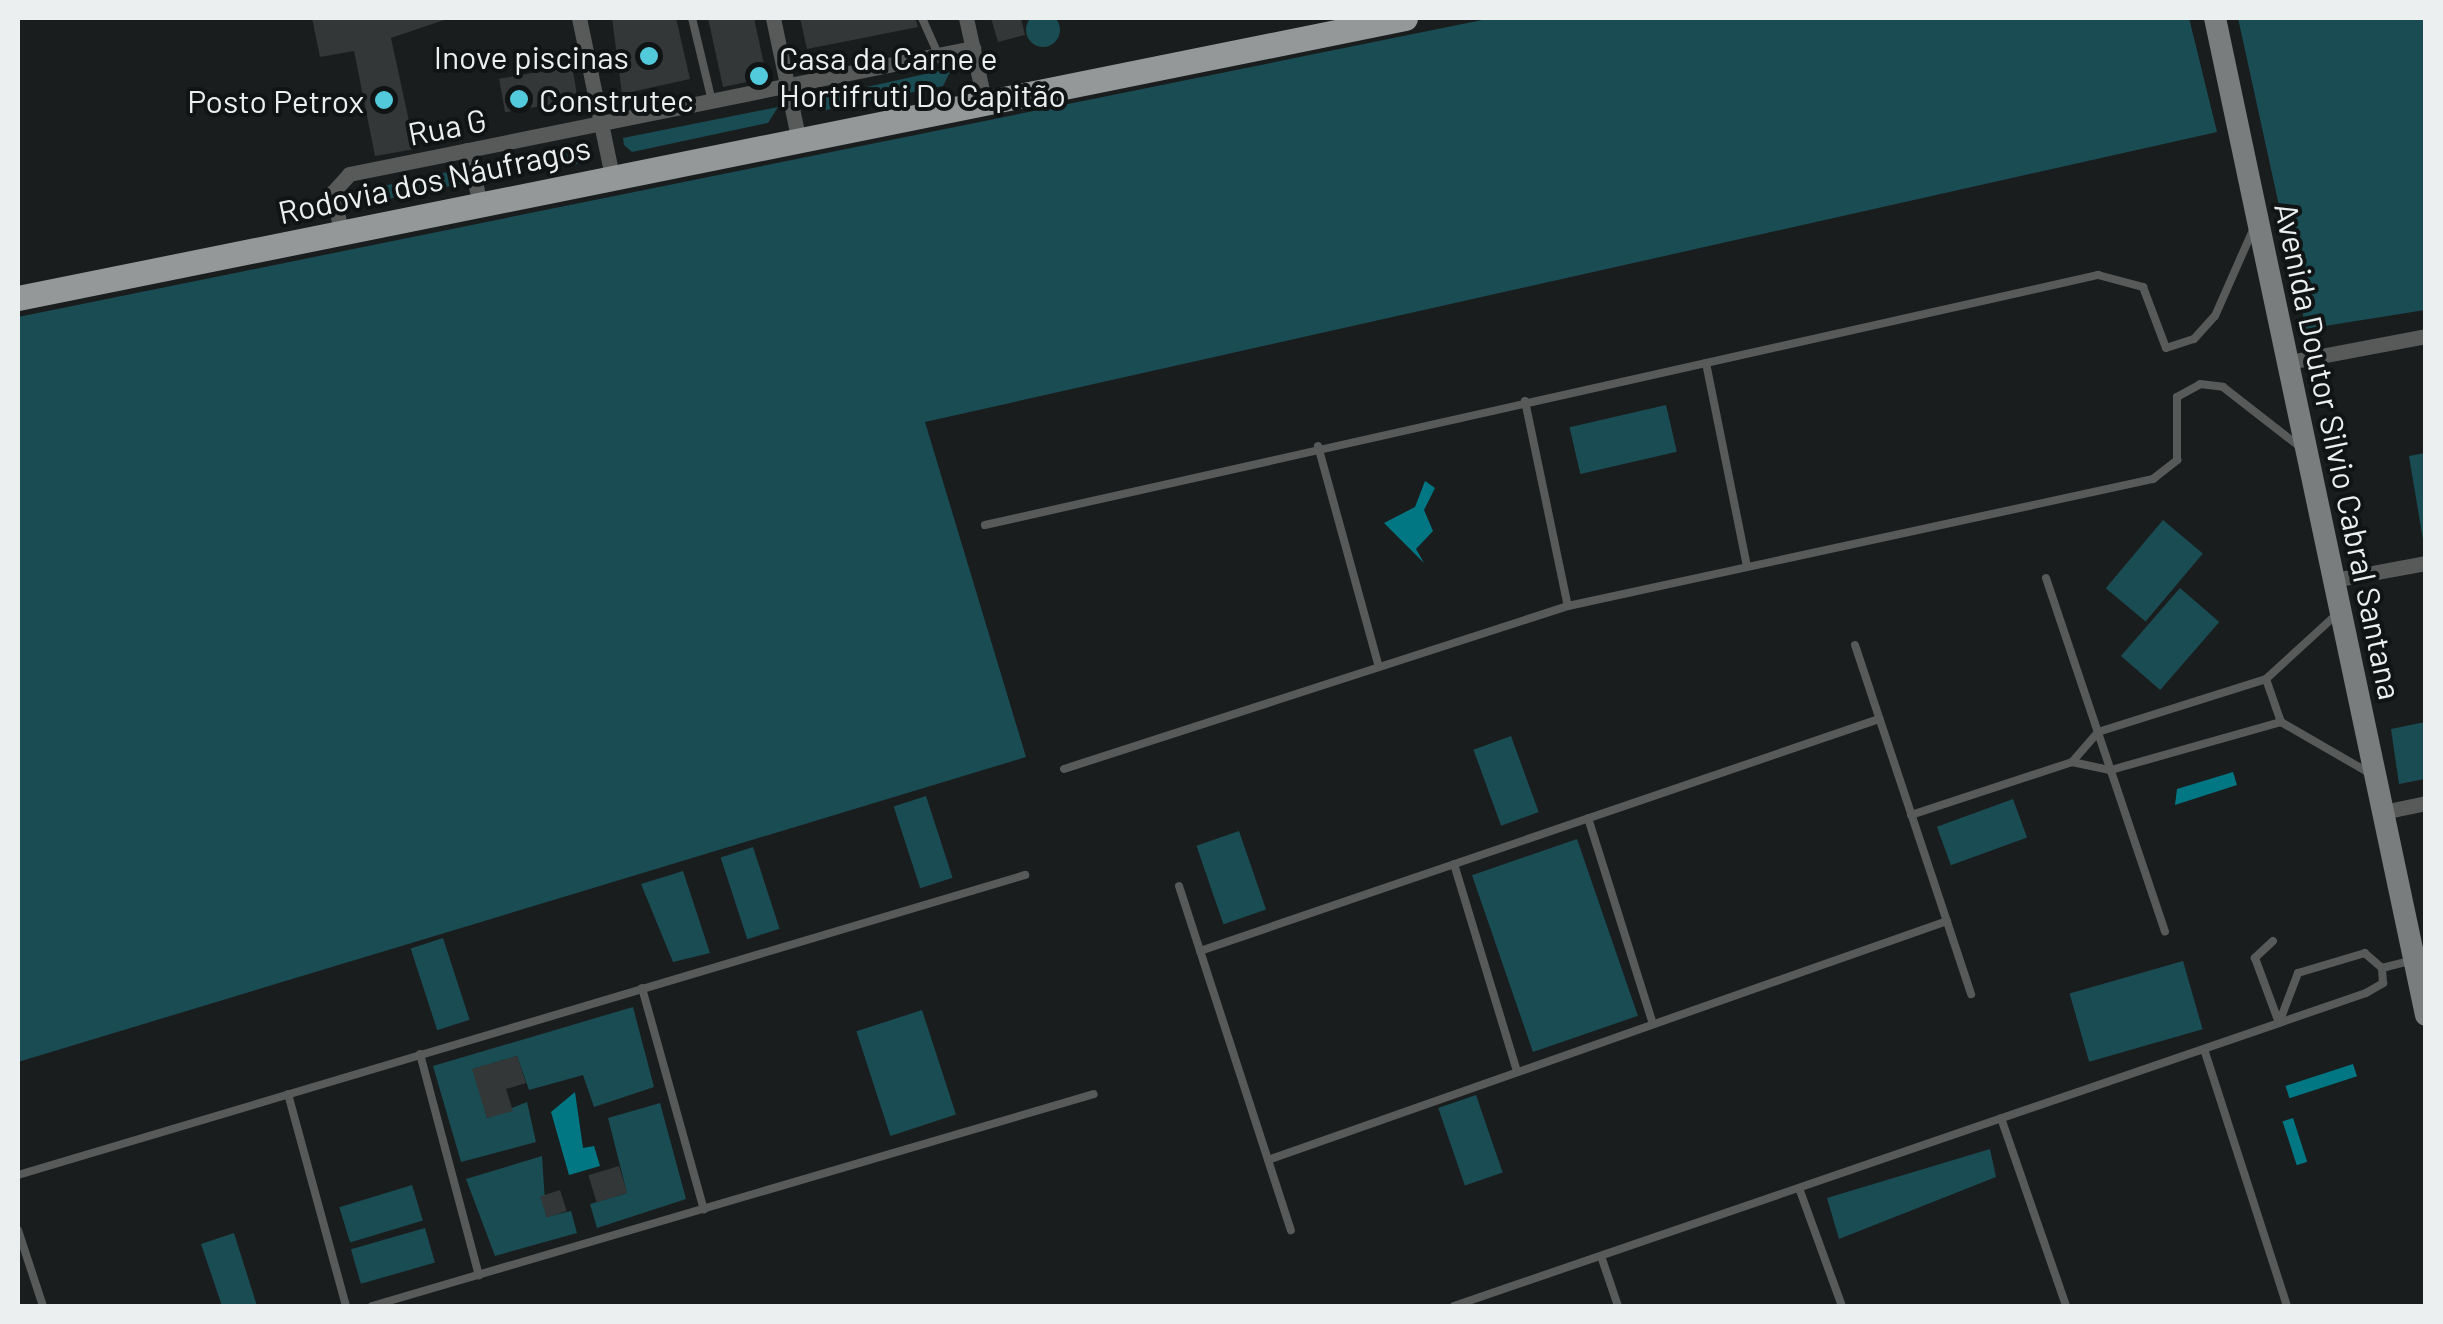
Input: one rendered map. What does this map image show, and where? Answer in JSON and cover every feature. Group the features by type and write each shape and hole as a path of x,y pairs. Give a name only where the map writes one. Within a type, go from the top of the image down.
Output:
{"main road":[{"path":"1277,44 1354,18"},
{"path":"1277,44 1405,18"},
{"name":"Rodovia dos Náufragos","path":"18,298 984,99 1277,44"}],"street":[{"path":"580,18 612,176"},
{"path":"773,18 798,137"},
{"path":"966,18 984,99"},
{"name":"Avenida Doutor Silvio Cabral Santana","path":"2215,18 2426,1015"},
{"name":"Rua G","path":"340,232 333,192 344,176 973,48"},
{"path":"467,150 480,203"},
{"path":"2288,362 2425,337"},
{"path":"2334,580 2426,564"},
{"path":"2383,812 2426,803"}],"lane":[{"path":"692,18 712,101"},
{"path":"922,18 938,55"},
{"path":"985,524 1318,446 2098,275 2143,287 2166,348 2194,339 2215,316 2257,220"},
{"path":"1706,363 1748,566"},
{"path":"1064,769 1568,606 2153,479 2176,460 2177,397 2207,382 2308,452"},
{"path":"1525,401 1568,606"},
{"path":"1318,446 1379,667"},
{"path":"2046,578 2165,932"},
{"path":"2072,762 2098,732 2266,679 2340,612"},
{"path":"1854,644 1971,994"},
{"path":"2266,679 2281,722 2374,776"},
{"path":"1200,951 1879,719"},
{"path":"1911,815 2072,762 2110,770 2281,722"},
{"path":"1588,818 1653,1024"},
{"path":"1454,864 1517,1072"},
{"path":"18,1176 1025,875"},
{"path":"1179,886 1290,1230"},
{"path":"1268,1160 1947,921"},
{"path":"2273,941 2255,958 2279,1023"},
{"path":"2279,1023 2298,973 2365,953 2382,968"},
{"path":"2382,968 2413,960"},
{"path":"1458,1306 2379,988 2382,968"},
{"path":"642,988 704,1210"},
{"path":"2204,1048 2287,1306"},
{"path":"420,1054 479,1275"},
{"path":"288,1094 346,1306"},
{"path":"372,1306 1094,1094"},
{"path":"2001,1118 2066,1306"},
{"path":"1799,1188 1842,1306"},
{"path":"18,1230 43,1306"},
{"path":"1601,1256 1618,1306"}],"shaded area":[{"path":"1043,13 1055,18 1060,30 1055,42 1043,47 1031,42 1026,30 1031,18"},
{"path":"1492,18 2189,18 2217,132 925,422 1026,757 18,1062 18,317"},
{"path":"2238,18 2425,18 2425,310 2306,329"},
{"path":"952,68 943,86 826,110 808,100"},
{"path":"778,107 768,123 632,152 624,145 623,138"},
{"path":"592,146 577,164 550,169 531,156"},
{"path":"458,170 461,184 348,208 346,194"},
{"path":"1666,405 1677,452 1580,474 1570,427"},
{"path":"2426,453 2425,552 2409,456"},
{"path":"1425,481 1435,488 1424,510 1433,531 1416,549 1424,563 1384,523 1415,507"},
{"path":"2163,520 2203,553 2146,622 2106,588"},
{"path":"2180,588 2219,622 2160,690 2121,656"},
{"path":"2425,722 2425,779 2399,784 2391,729"},
{"path":"1511,736 1539,812 1501,826 1473,750"},
{"path":"2233,772 2237,785 2175,805 2177,789"},
{"path":"926,796 953,878 920,888 894,807"},
{"path":"2013,799 2027,838 1951,865 1937,827"},
{"path":"1239,831 1266,909 1223,924 1196,846"},
{"path":"1577,839 1638,1016 1533,1052 1472,875"},
{"path":"753,847 780,929 747,939 721,858"},
{"path":"683,871 710,953 673,962 641,884"},
{"path":"443,938 470,1020 437,1030 411,949"},
{"path":"2183,961 2203,1029 2089,1062 2070,994"},
{"path":"633,1007 654,1087 594,1107 583,1075 529,1090 517,1056 473,1069 487,1118 527,1102 536,1142 461,1162 433,1066"},
{"path":"922,1010 956,1115 890,1136 856,1031"},
{"path":"2353,1064 2357,1076 2289,1098 2285,1086"},
{"path":"575,1092 583,1148 594,1146 600,1166 569,1175 551,1112"},
{"path":"1476,1095 1503,1173 1465,1186 1438,1108"},
{"path":"660,1103 686,1199 597,1228 590,1204 627,1193 608,1118"},
{"path":"2293,1118 2307,1162 2297,1165 2283,1121"},
{"path":"1990,1149 1996,1177 1839,1239 1827,1198"},
{"path":"542,1156 546,1217 571,1211 577,1233 495,1256 466,1179"},
{"path":"412,1185 423,1220 350,1243 339,1207"},
{"path":"425,1228 435,1263 361,1284 351,1249"},
{"path":"234,1233 257,1306 222,1306 201,1244"}],"building":[{"path":"312,18 450,18 391,38 415,149 375,156 354,51 320,57"},
{"name":"Inove piscinas","path":"612,18 676,18 690,79 622,94"},
{"path":"708,18 754,18 767,78 723,87"},
{"path":"800,18 915,18 918,27 807,49"},
{"path":"991,18 1021,18 1025,35 998,42"},
{"path":"572,66 578,99 505,112 499,79"},
{"path":"517,1056 526,1083 506,1089 513,1111 487,1118 472,1069"},
{"path":"619,1166 627,1193 597,1202 588,1175"},
{"path":"560,1190 567,1211 547,1217 540,1196"}],"place":[{"name":"Inove piscinas","path":"649,56"},
{"name":"Casa da Carne e Hortifruti Do Capitão","path":"759,76"},
{"name":"Construtec","path":"519,99"},
{"name":"Posto Petrox","path":"384,100"}]}
